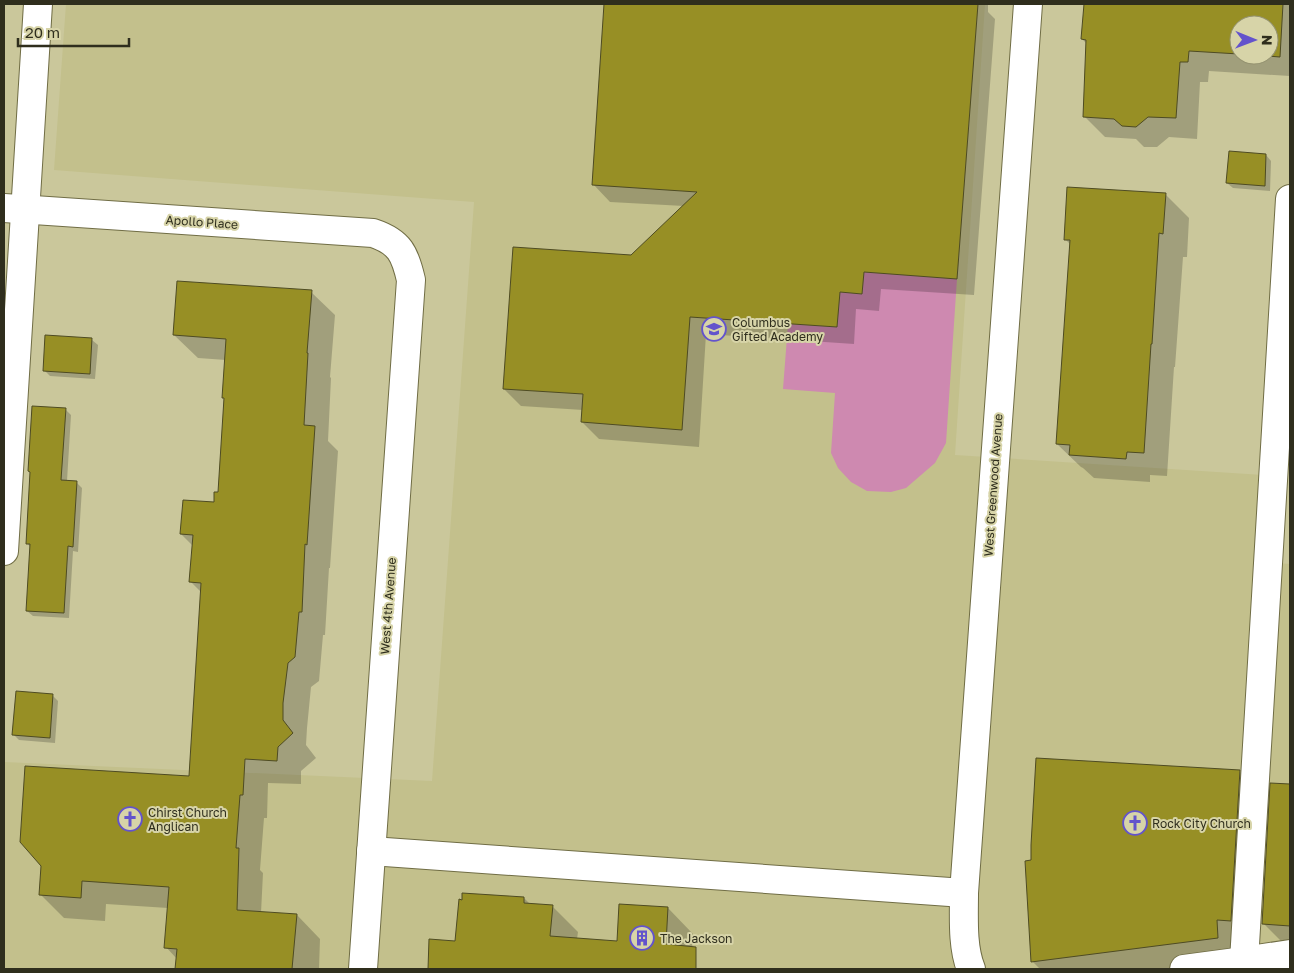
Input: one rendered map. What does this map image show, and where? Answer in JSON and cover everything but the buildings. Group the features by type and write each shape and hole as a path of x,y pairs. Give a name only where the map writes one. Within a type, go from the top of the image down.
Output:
{"street":[{"path":"4,550 14,209 38,4"},
{"name":"West Greenwood Avenue","path":"970,968 964,930 964,894 1028,4"},
{"path":"1244,961 1290,199"},
{"name":"Apollo Place","path":"14,209 373,233 385,237 397,246"},
{"name":"West 4th Avenue","path":"363,969 411,280 406,260 397,246"},
{"path":"371,851 964,894"},
{"path":"1184,969 1290,954"}],"shaded area":[{"name":"Columbus Gifted Academy","path":"66,4 985,4 955,455 1263,475 1261,562 1290,564 1290,969 4,969 4,762 432,781 474,202 54,170"},
{"path":"864,272 957,279 946,443 935,463 906,488 891,492 867,491 851,482 838,468 831,453 835,393 783,389 788,324 837,327 840,292 862,294"}],"place":[{"name":"Columbus Gifted Academy","path":"714,329"},
{"name":"Chirst Church Anglican","path":"130,819"},
{"name":"Rock City Church","path":"1135,823"},
{"name":"The Jackson","path":"642,938"}]}
